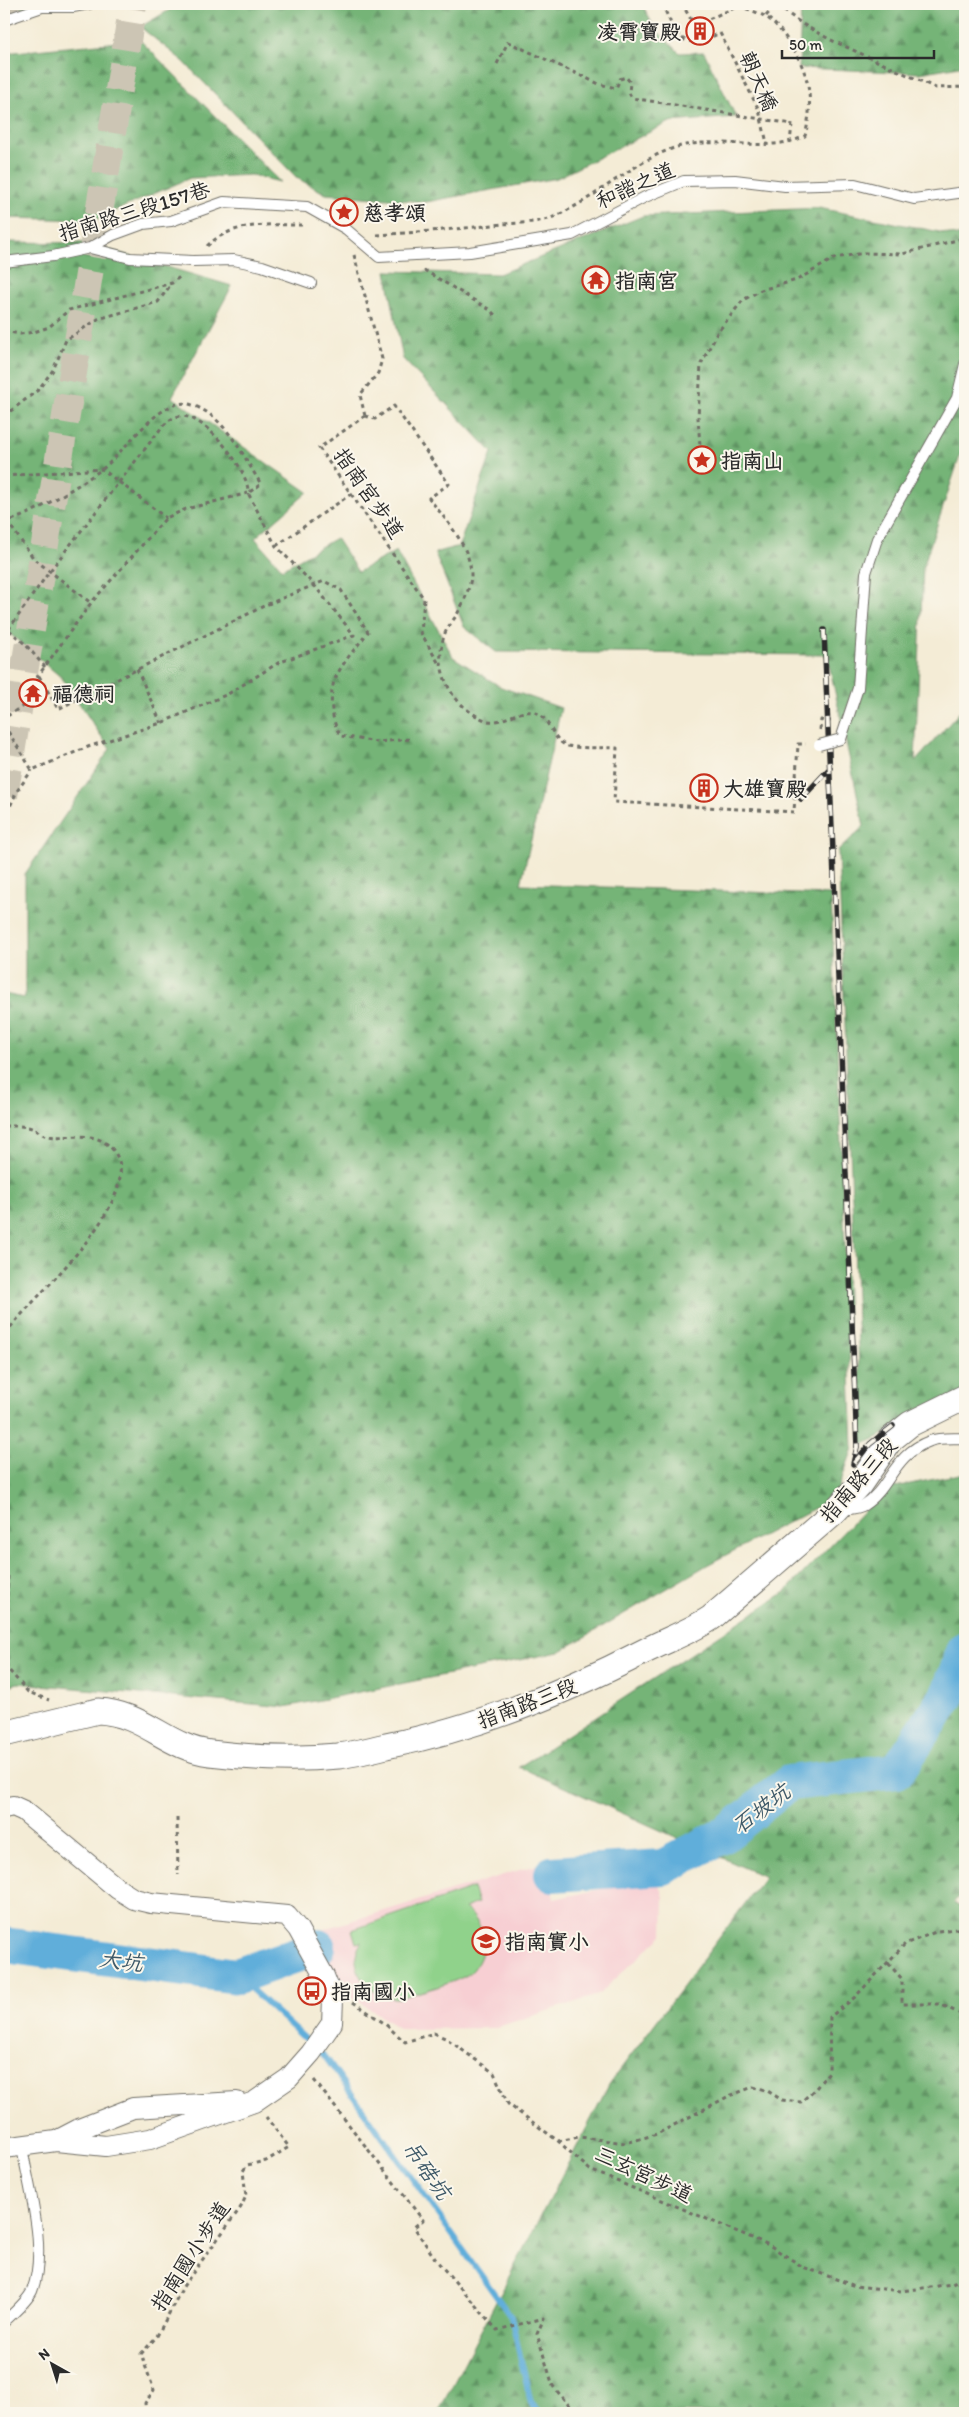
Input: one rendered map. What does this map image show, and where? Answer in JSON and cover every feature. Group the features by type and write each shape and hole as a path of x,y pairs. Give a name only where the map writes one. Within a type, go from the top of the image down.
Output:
{"street":[{"name":"指南路三段","path":"4,1734 98,1711 129,1716 186,1748 208,1753 297,1758 339,1756 426,1738 524,1707 601,1674 694,1629 712,1618 836,1511 859,1485 890,1440 910,1424 965,1397"},
{"path":"4,1808 13,1806 24,1811 118,1889 134,1899 151,1903 287,1916 298,1928 333,1999 332,2023 306,2059 289,2078 254,2102 150,2139 106,2146 56,2141 13,2148"},
{"path":"56,2141 79,2129 133,2108 254,2102"}],"lane":[{"path":"4,20 42,7 73,7 88,4"},
{"name":"和諧之道","path":"357,239 379,257 470,252 572,235 645,197 684,181 735,180 785,186 854,184 914,199 965,192"},
{"name":"指南路三段157巷","path":"4,262 53,256 90,248 113,235 144,224 171,221 224,202 307,207 346,230 357,239"},
{"path":"90,248 130,258 192,261 234,260 262,266 311,283"},
{"path":"819,745 841,739 858,688 866,573 877,539 956,398 965,364"},
{"path":"836,1511 862,1507 875,1497 895,1467 914,1448 932,1440 965,1438"},
{"path":"4,2322 31,2293 38,2268 38,2241 13,2148"}],"path":[{"name":"朝天橋","path":"662,4 678,36 686,41 694,43 703,41 720,33 759,110 767,143"},
{"path":"365,416 360,395 378,373 382,359 352,249 357,239 363,236 439,231 546,220 566,211 658,155 679,146 698,142 790,143 805,136 811,112 809,83 797,54 780,31 766,16 739,6 699,23 693,23 682,4"},
{"path":"766,16 776,5 804,25 829,39 936,88 965,87"},
{"path":"496,64 508,42 599,84 616,88 620,79 626,77 630,82 629,92 632,98 792,124 790,143"},
{"path":"4,330 20,334 34,332 49,326 69,310 172,283 179,279 192,261 211,243 231,232 252,225 302,225 307,207"},
{"path":"701,460 698,418 701,364 717,333 743,300 761,290 797,280 835,258 864,253 902,254 965,238"},
{"path":"400,256 490,310 494,315"},
{"path":"4,416 38,390 53,370 66,340 98,319 158,302 172,283"},
{"path":"4,718 29,702 24,695 91,603 166,518 186,509 248,493 261,484 226,429 208,413 188,404 171,406 149,422 102,469 48,503 5,521 34,558 49,572 91,603"},
{"name":"指南宮步道","path":"440,664 444,635 458,614 471,579 468,554 430,498 449,484 394,406 375,419 365,416 319,448 424,599 421,633 440,664 446,686 466,708 485,720 494,721 522,712 533,712 542,716 557,737 566,745 617,748 614,802 794,812 798,744 819,745"},
{"path":"4,636 49,572 162,427 170,419 182,416 198,420 221,442 249,484 248,493 276,546 314,585 354,635 278,663 228,694 161,723 88,747 32,770 17,791 4,820"},
{"path":"4,476 102,469 166,518"},
{"path":"276,546 351,494"},
{"path":"39,676 58,709 137,669 176,652 268,604 324,580 341,590 368,632 335,679 331,711 336,730 341,736 377,742 412,739"},
{"path":"9,630 45,666"},
{"path":"137,669 161,723"},
{"path":"819,745 821,720 847,722"},
{"path":"4,725 32,770"},
{"path":"4,1126 32,1128 46,1136 85,1136 106,1144 115,1155 121,1173 115,1194 97,1226 71,1262 4,1336"},
{"path":"4,1570 8,1573 7,1668 28,1692 53,1702"},
{"path":"177,1818 178,1875"},
{"path":"558,2141 579,2137 626,2144 657,2134 729,2096 754,2087 766,2090 782,2100 801,2102 816,2088 828,2072 830,2017 855,1997 905,1944 938,1931 965,1928"},
{"path":"888,1963 902,1979 902,2004 940,2004 965,2016"},
{"name":"三玄宮步道","path":"327,1985 384,2023 405,2042 434,2033 447,2039 494,2073 508,2104 558,2141 590,2170 769,2245 804,2267 855,2286 902,2291 952,2284 965,2278"},
{"path":"306,2059 423,2220 414,2227 436,2260 497,2330 544,2318 537,2334 553,2386 575,2413"},
{"name":"指南國小步道","path":"146,2413 145,2404 154,2390 141,2354 157,2336 184,2285 241,2207 246,2196 243,2171 247,2165 266,2161 290,2147 282,2135"}],"shaded area":[{"name":"指南實小","path":"546,1862 554,1899 625,1884 659,1882 664,1897 663,1935 598,1995 494,2028 400,2029 337,1987 311,1933"}],"green space":[{"path":"4,4 41,4 4,11"},
{"path":"180,4 642,4 655,29 680,53 704,52 736,117 670,122 557,178 426,202 326,194 297,178 183,61 140,27"},
{"path":"801,4 965,4 965,65 920,73 799,68"},
{"path":"140,40 280,182 251,175 190,178 94,220 4,218 4,53"},
{"path":"819,208 965,237 965,441 923,567 915,762 965,706 965,1394 862,1445 838,851 864,826 827,655 496,652 464,627 435,553 459,546 492,452 403,359 386,271 499,274 643,216"},
{"path":"4,242 85,243 232,286 172,397 308,492 255,538 282,569 336,538 358,572 396,551 453,657 501,687 561,708 521,884 831,895 853,1448 838,1490 832,1499 707,1565 559,1652 285,1707 18,1683 4,1688 4,994 25,998 25,874 110,749 62,678 4,629"},
{"path":"965,1473 965,1893 954,1901 965,1912 965,2413 438,2413 610,2083 765,1877 519,1767 785,1592 885,1489"},
{"path":"473,1888 478,1903 465,1908 472,1914 482,1932 484,1941 480,1958 470,1973 447,1984 400,1998 380,1994 363,1980 358,1971 356,1961 357,1951 362,1942 356,1943 352,1930"}],"waterway":[{"name":"石坡坑","path":"552,1874 663,1867 726,1834 789,1783 897,1771 948,1695 965,1649"},
{"name":"大坑","path":"4,1945 237,1976 318,1947"},
{"name":"吊硞坑","path":"237,1976 326,2058 511,2317 531,2403 540,2413"}],"tunnel":[{"path":"4,20 6,4"},
{"path":"4,796 133,4"}],"railway":[{"path":"824,630 857,1447 853,1464 870,1444 893,1426"},
{"path":"801,799 830,768"}],"place":[{"name":"凌霄寶殿","path":"700,31"},
{"name":"慈孝頌","path":"344,212"},
{"name":"指南宮","path":"596,280"},
{"name":"指南山","path":"702,460"},
{"name":"福德祠","path":"33,693"},
{"name":"大雄寶殿","path":"704,788"},
{"name":"指南實小","path":"486,1941"},
{"name":"指南國小","path":"312,1991"}]}
